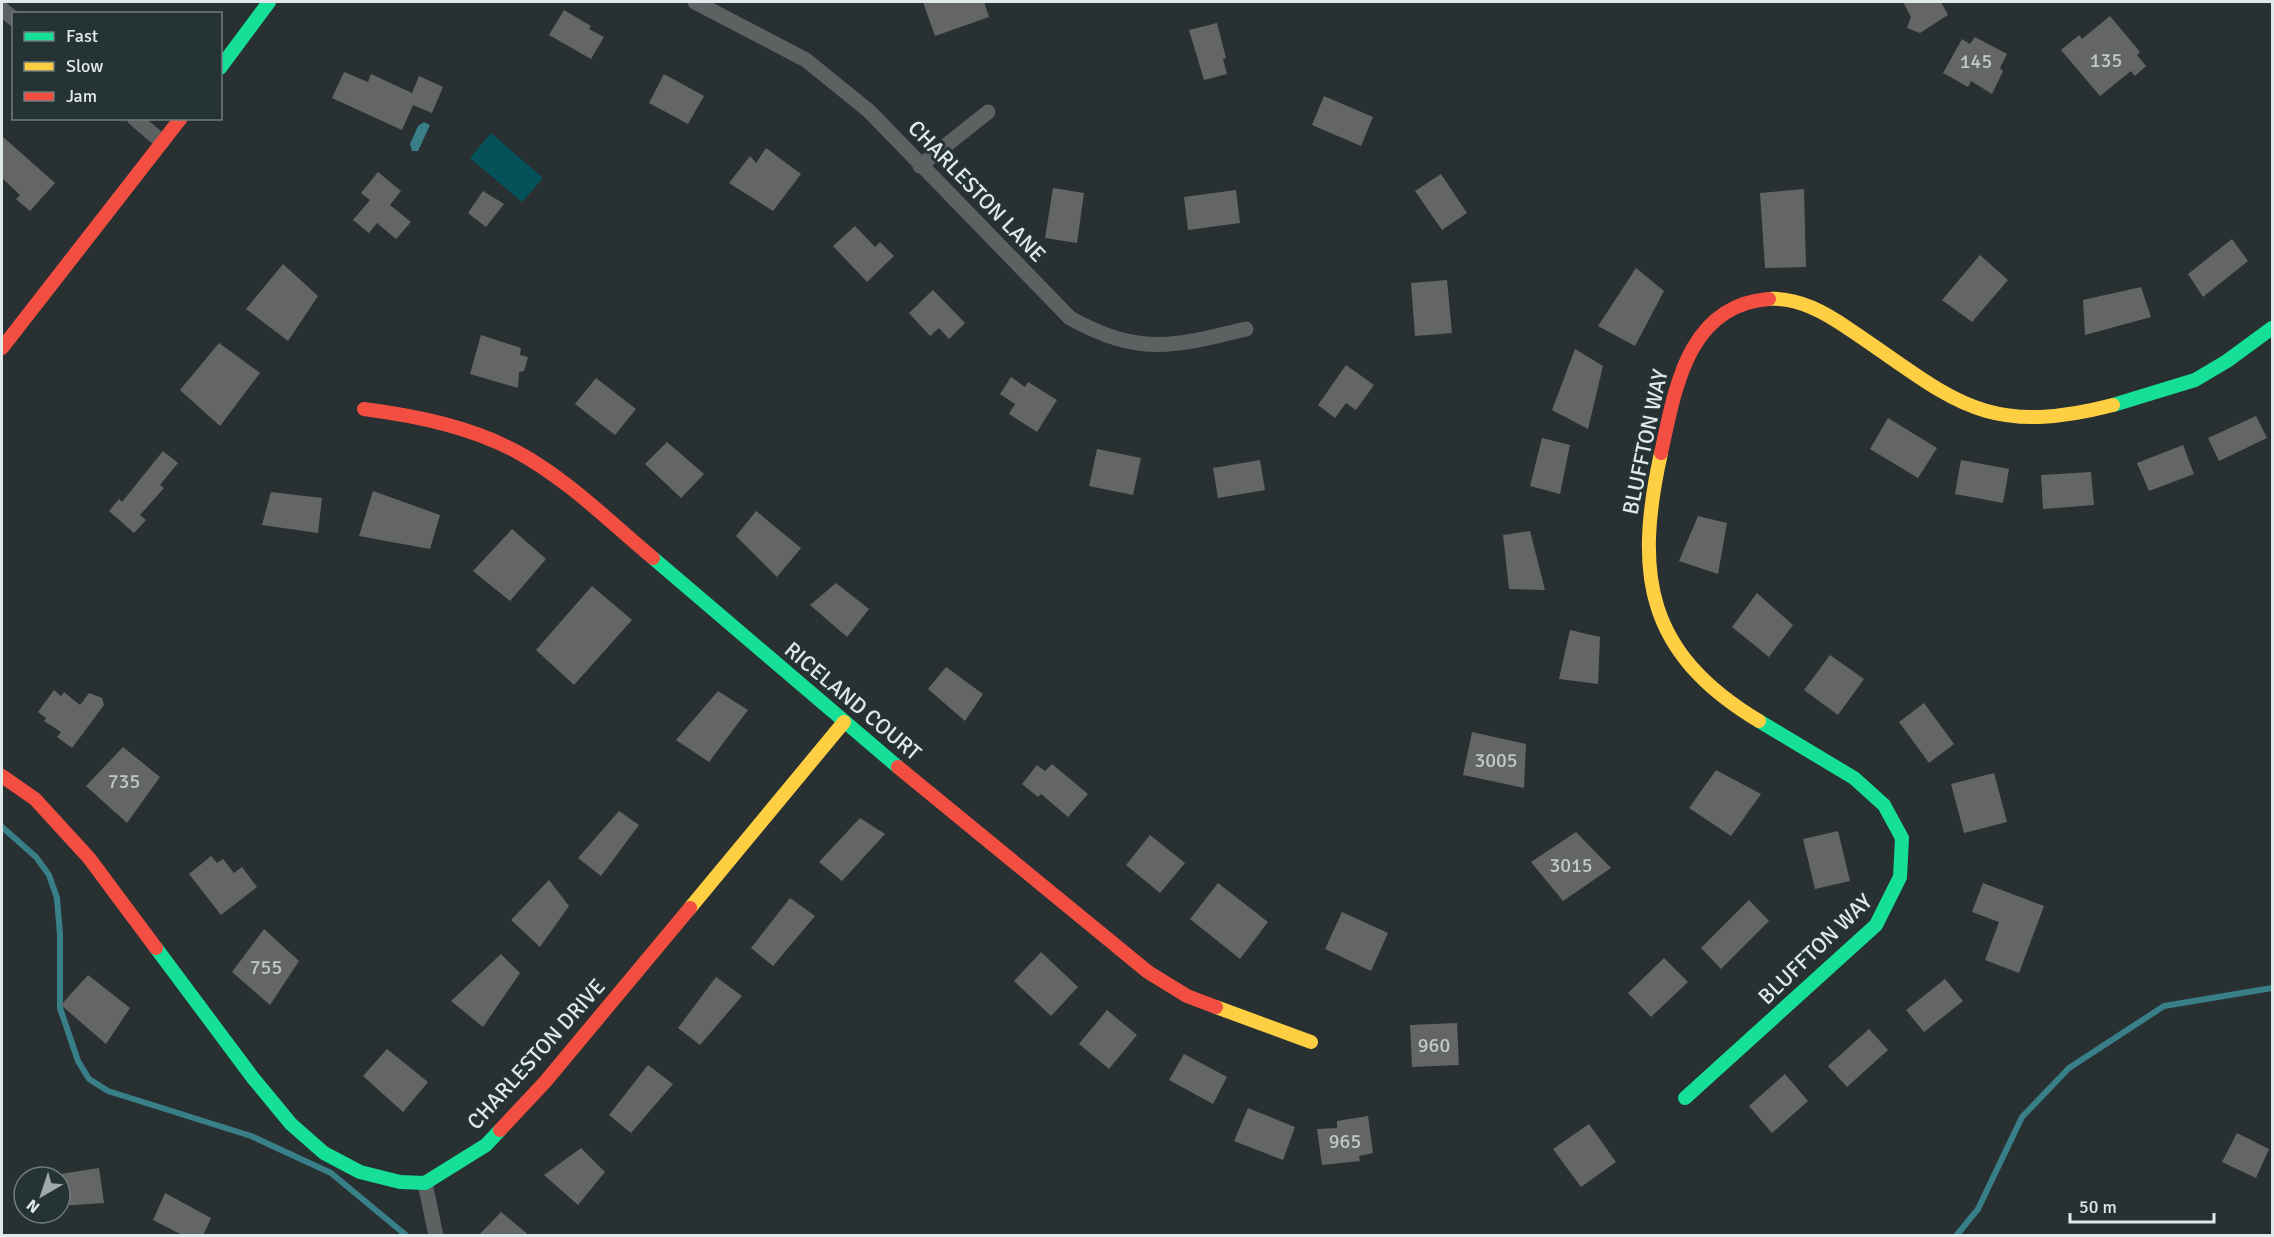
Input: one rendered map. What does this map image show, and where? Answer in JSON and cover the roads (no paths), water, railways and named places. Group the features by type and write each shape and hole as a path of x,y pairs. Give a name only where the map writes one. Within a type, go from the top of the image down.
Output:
{"street":[{"path":"222,65 269,2"},
{"name":"CHARLESTON LANE","path":"694,2 806,60 869,111 1070,318 1095,332 1124,342 1161,346 1184,345 1246,329"},
{"path":"920,166 988,112"},
{"path":"136,120 162,142"},
{"path":"2,348 179,120"},
{"name":"BLUFFTON WAY","path":"1685,1098 1876,925 1892,903 1903,877 1905,860 1898,823 1889,808 1853,779 1738,707 1702,680 1663,623 1652,595 1646,560 1651,493 1684,362 1711,324 1728,309 1769,297 1786,299 1816,309 1846,327 1911,376 1967,406 2006,416 2043,416 2096,410 2198,379 2272,328"},
{"name":"RICELAND COURT","path":"364,409 406,414 476,436 516,451 540,466 578,494 844,722 1148,972 1187,996 1311,1042"},
{"name":"CHARLESTON DRIVE","path":"425,1183 486,1145 545,1082 844,722"},
{"path":"2,777 34,798 89,858 253,1078 291,1124 324,1153 360,1172 400,1182 425,1183 436,1236"}],"waterway":[{"path":"2,827 36,857 49,875 57,898 60,935 60,1008 78,1061 89,1079 108,1091 251,1136 331,1173 407,1236"},
{"path":"1956,1236 1978,1209 2022,1117 2069,1068 2164,1006 2272,988"}]}
